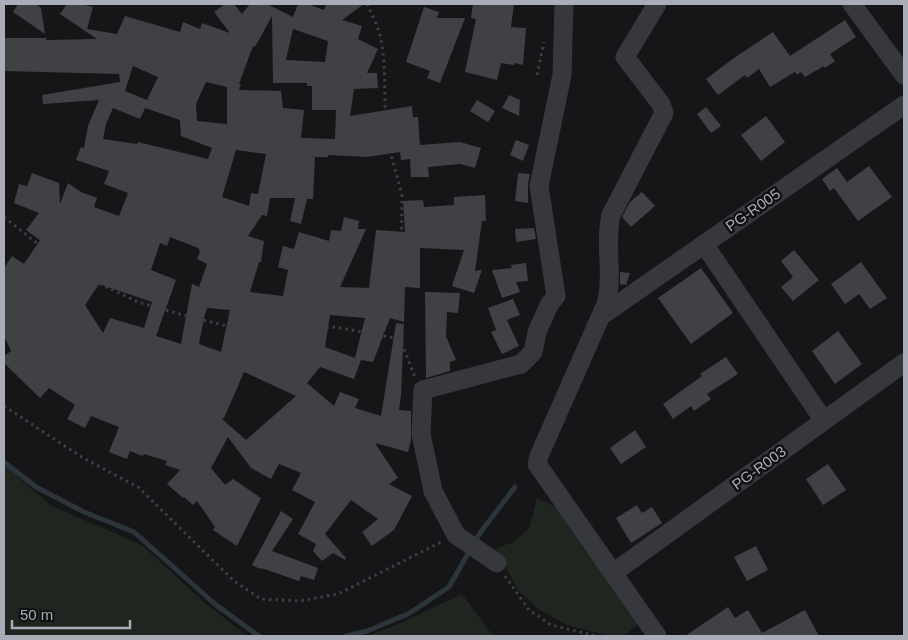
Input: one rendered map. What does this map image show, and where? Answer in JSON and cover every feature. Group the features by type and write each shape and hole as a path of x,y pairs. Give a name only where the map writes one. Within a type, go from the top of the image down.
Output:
{"street":[{"path":"497,563 456,535 433,490 421,434 423,390 521,364 533,352 537,332 549,305 556,296 540,186 562,75 564,4"},
{"path":"657,4 625,57 662,104 664,113 611,215 609,226 609,288 606,304 538,456 537,464 657,636"},
{"path":"852,4 904,75"},
{"name":"PG-R005","path":"601,316 904,105"},
{"path":"704,244 824,421"},
{"name":"PG-R003","path":"613,574 904,363"}],"path":[{"path":"367,4 381,38 384,62 386,132 402,196 400,340 416,380 423,390"},
{"path":"537,75 545,36"},
{"path":"4,217 58,260 100,284 147,304 199,319 257,330 299,330 336,327 400,340"},
{"path":"4,406 83,458 138,487 234,581 261,599 300,601 338,594 456,535"},
{"path":"497,563 529,610 551,625 596,636"}],"shaded area":[{"path":"4,462 21,480 52,506 142,545 204,602 247,636 4,636"},
{"path":"537,498 574,515 641,621 624,636 610,636 567,625 537,608 518,590 496,548 514,542 530,527"},
{"path":"462,594 493,636 366,636 396,625"}],"building":[{"path":"18,4 36,4 41,8 45,34 13,12"},
{"path":"67,4 81,4 93,7 87,29 117,34 125,16 180,32 183,22 200,29 202,23 230,33 214,12 225,4 234,4 242,14 250,4 267,4 293,17 298,4 308,4 324,10 326,4 364,4 342,20 362,26 358,39 378,49 367,73 377,73 378,88 354,89 350,116 412,106 413,117 418,117 420,145 460,142 481,148 475,168 460,164 428,167 429,177 411,177 410,159 401,160 400,152 367,157 328,155 328,157 315,157 313,199 307,199 301,224 290,221 295,198 270,198 267,216 262,215 248,236 264,241 261,262 259,262 250,292 283,296 288,270 278,267 283,246 294,249 299,232 329,241 331,230 341,231 344,217 359,221 358,229 366,229 340,287 369,288 376,230 405,232 403,201 423,200 424,207 454,205 454,197 485,195 486,221 482,221 475,271 482,270 474,293 452,286 464,250 420,248 420,288 405,287 404,322 390,318 373,362 361,360 354,379 320,367 307,383 334,406 340,392 359,399 355,408 381,416 396,323 404,324 399,410 411,411 411,440 408,452 375,443 398,478 389,484 412,496 394,530 372,546 362,532 378,519 351,500 325,534 346,558 345,560 333,553 322,561 313,551 316,544 298,534 315,502 292,490 301,473 279,464 271,479 251,468 228,437 211,468 225,485 233,479 261,498 237,546 213,530 215,527 197,501 193,505 167,484 180,470 165,465 167,461 144,454 143,456 130,451 127,459 109,452 119,427 91,416 85,428 67,419 75,405 49,388 40,398 4,363 4,356 11,351 4,336 4,268 12,256 24,264 40,240 26,230 39,213 14,203 19,184 27,186 32,173 59,183 60,204 68,183 81,192 97,198 94,207 119,216 128,193 104,184 109,171 76,160 81,147 84,148 88,126 99,100 43,104 42,95 120,82 119,74 4,71 4,38 46,38 46,40 97,39 60,14","holes":["272,16 273,83 307,83 307,86 312,86 312,110 336,110 335,139 301,138 304,110 283,108 281,91 239,90 241,84 239,84 253,46 255,47","293,29 328,41 325,62 286,60","133,66 158,77 147,100 125,91","206,82 227,87 227,124 197,121 196,104","113,108 140,119 145,108 180,120 181,136 212,148 208,159 138,142 137,144 103,139 106,124","236,150 266,154 258,194 251,193 249,206 222,197","170,237 198,248 200,251 197,259 207,264 199,287 192,284 181,344 156,336 176,280 151,270 160,243 167,246","99,284 152,302 144,328 110,318 103,333 85,305","207,308 230,310 221,352 199,344","330,315 365,318 355,358 325,347","244,372 296,396 246,440 222,419"]},
{"path":"473,4 514,4 511,27 526,28 523,65 501,63 497,80 465,72 476,19 471,18"},
{"path":"424,7 439,12 437,18 465,18 440,83 427,78 430,71 406,62"},
{"path":"845,20 856,37 830,54 835,61 805,77 801,72 797,75 795,72 770,87 759,69 747,78 745,75 718,95 706,79 773,32 790,56"},
{"path":"509,95 520,100 519,116 502,108"},
{"path":"477,100 495,111 488,122 470,111"},
{"path":"706,107 721,126 711,133 697,114"},
{"path":"766,116 785,142 761,161 741,135"},
{"path":"516,140 529,145 523,161 510,155"},
{"path":"869,166 892,197 858,221 834,188 830,191 822,179 837,168 847,182"},
{"path":"518,173 530,174 528,203 515,201"},
{"path":"642,192 655,206 631,227 622,217 630,202"},
{"path":"534,228 536,239 516,242 515,229"},
{"path":"794,250 819,280 793,301 781,287 793,277 781,261"},
{"path":"861,262 887,298 870,309 859,294 845,304 831,284"},
{"path":"526,263 528,281 516,282 520,292 502,298 492,270 512,268 511,265"},
{"path":"701,268 733,313 691,344 658,298"},
{"path":"620,272 630,273 626,285 620,284"},
{"path":"425,292 460,293 458,313 447,312 446,336 456,360 450,362 450,371 426,378"},
{"path":"513,299 520,315 507,320 519,346 502,354 491,332 496,330 488,308"},
{"path":"838,331 862,364 835,384 812,351"},
{"path":"726,357 738,374 707,394 711,399 694,411 691,406 673,419 663,404 702,376 700,374"},
{"path":"635,430 646,447 621,464 610,448"},
{"path":"828,464 846,490 823,505 806,479"},
{"path":"637,505 642,513 652,507 662,523 631,543 616,518"},
{"path":"281,511 293,519 272,551 318,568 314,580 301,576 299,581 252,565"},
{"path":"756,546 768,570 747,581 734,557"},
{"path":"728,607 735,618 748,610 762,633 805,610 819,636 685,636"}],"waterway":[{"path":"4,462 36,487 84,512 134,532 216,605 259,636"},
{"path":"474,543 515,487"},
{"path":"346,636 367,631 408,614 449,587 470,550"}]}
